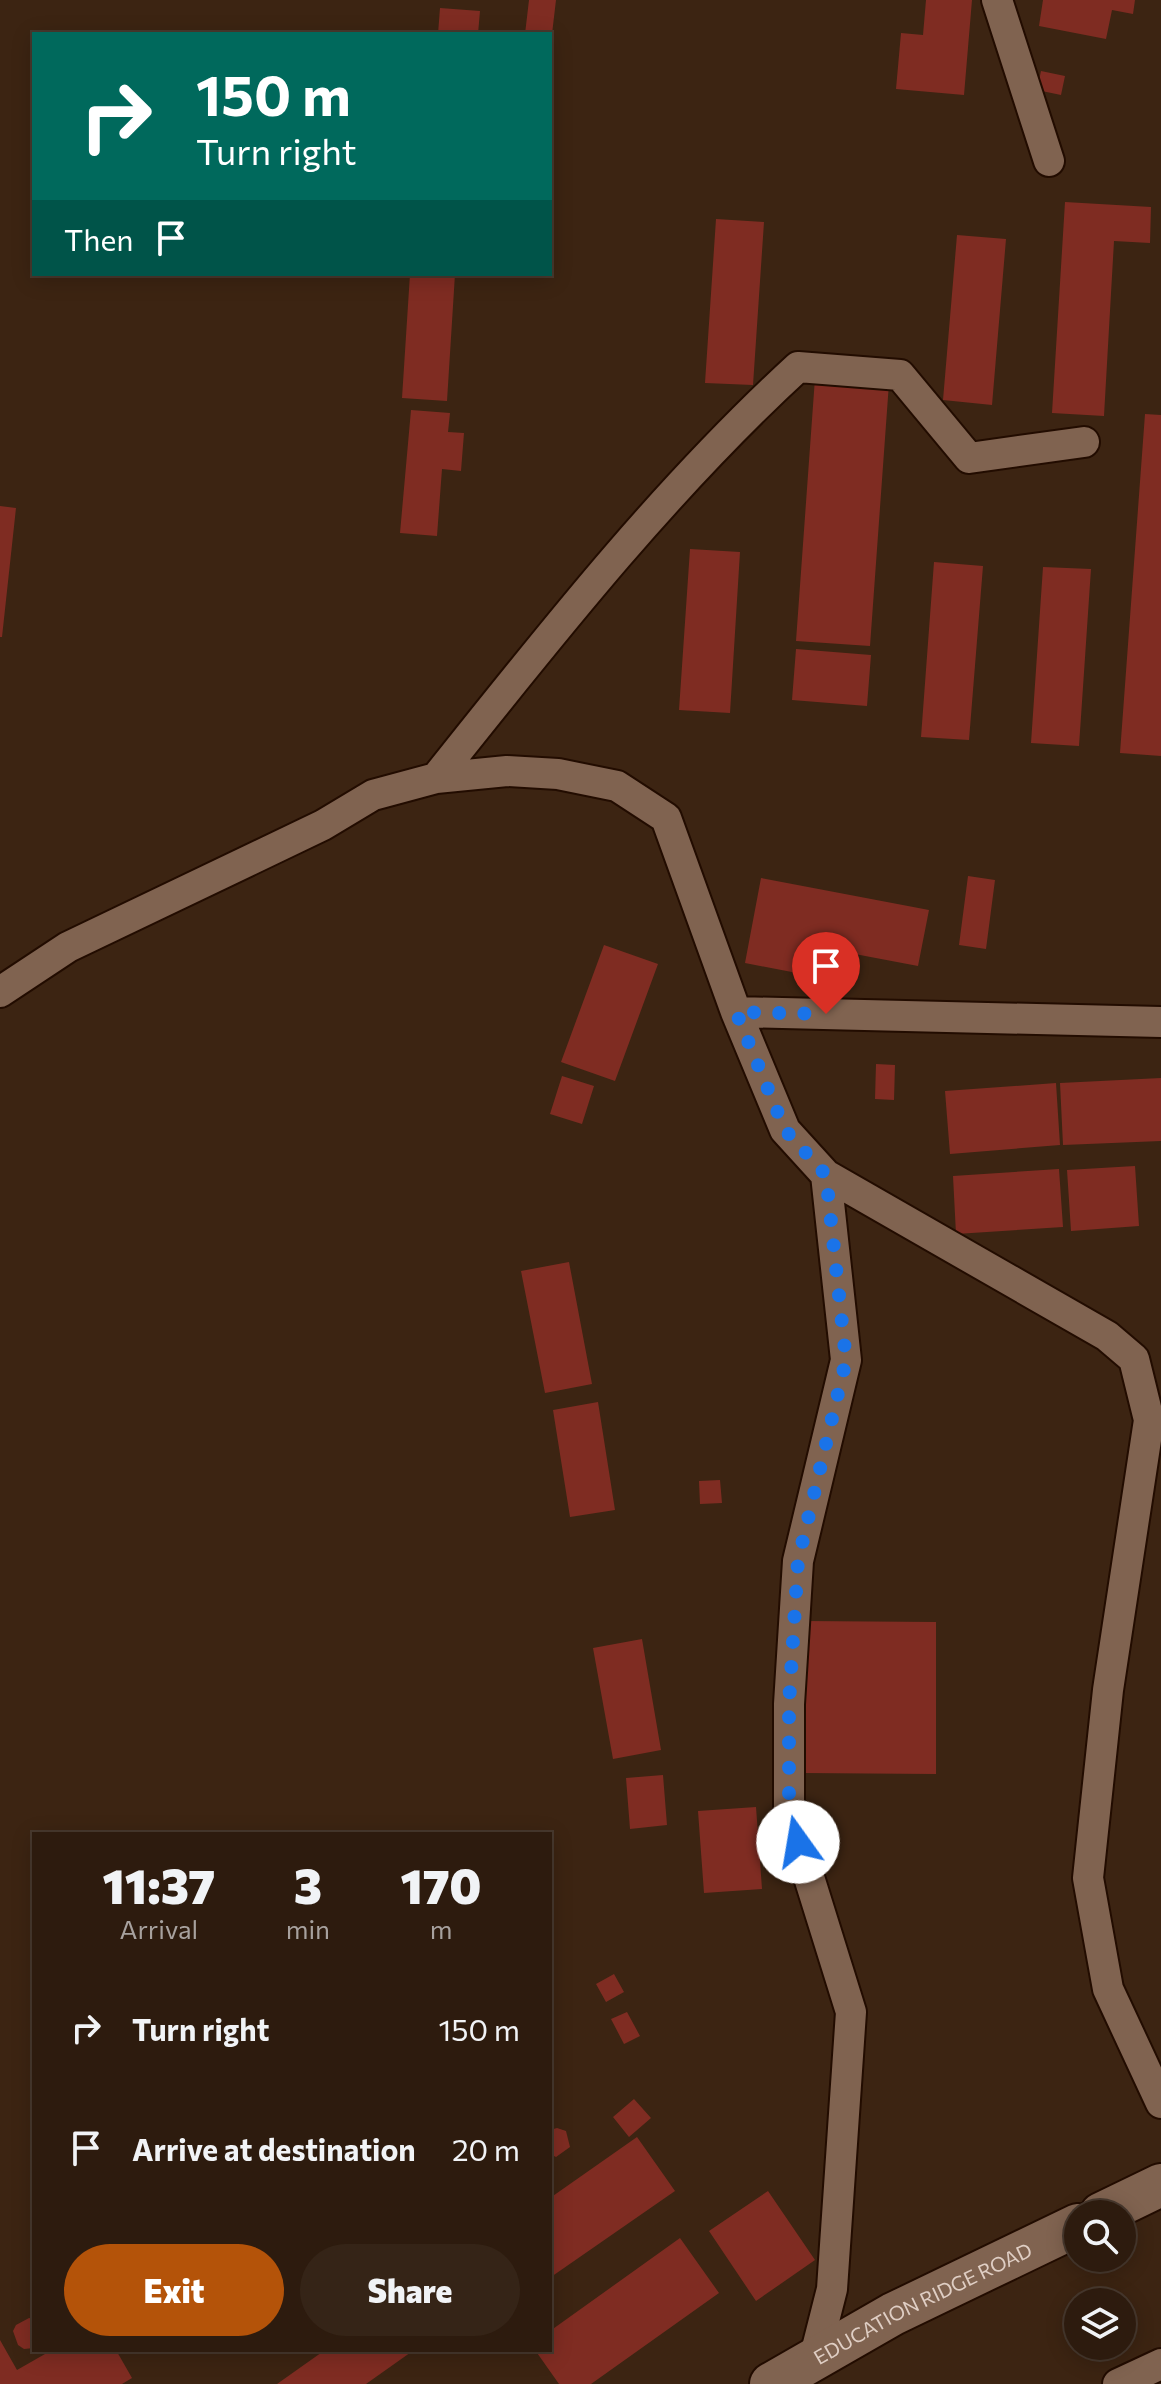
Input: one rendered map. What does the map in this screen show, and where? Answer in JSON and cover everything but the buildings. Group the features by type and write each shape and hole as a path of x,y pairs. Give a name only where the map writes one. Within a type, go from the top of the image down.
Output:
{"main road":[{"path":"1130,2200 1161,2185"},
{"name":"EDUCATION RIDGE ROAD","path":"771,2384 815,2356 1064,2232"}],"street":[{"path":"997,0 1049,161"},
{"path":"436,778 583,595 728,431 798,367 900,375 969,458 1084,442"},
{"path":"0,992 68,947 323,825 373,795 436,778 507,771 558,774 617,786 644,800 666,818 736,1012 785,1130 826,1175 1107,1336 1134,1359 1155,1432 1108,1690 1088,1878 1108,1989 1161,2103"},
{"path":"736,1012 1161,1022"},
{"path":"815,2356 832,2289 851,2012 789,1813 789,1704 798,1561 846,1360 826,1175"},
{"path":"1118,2384 1161,2364"}],"route":[{"path":"798,1842 789,1813 789,1704 798,1561 846,1360 826,1175 785,1130 736,1012 826,1014"}]}
